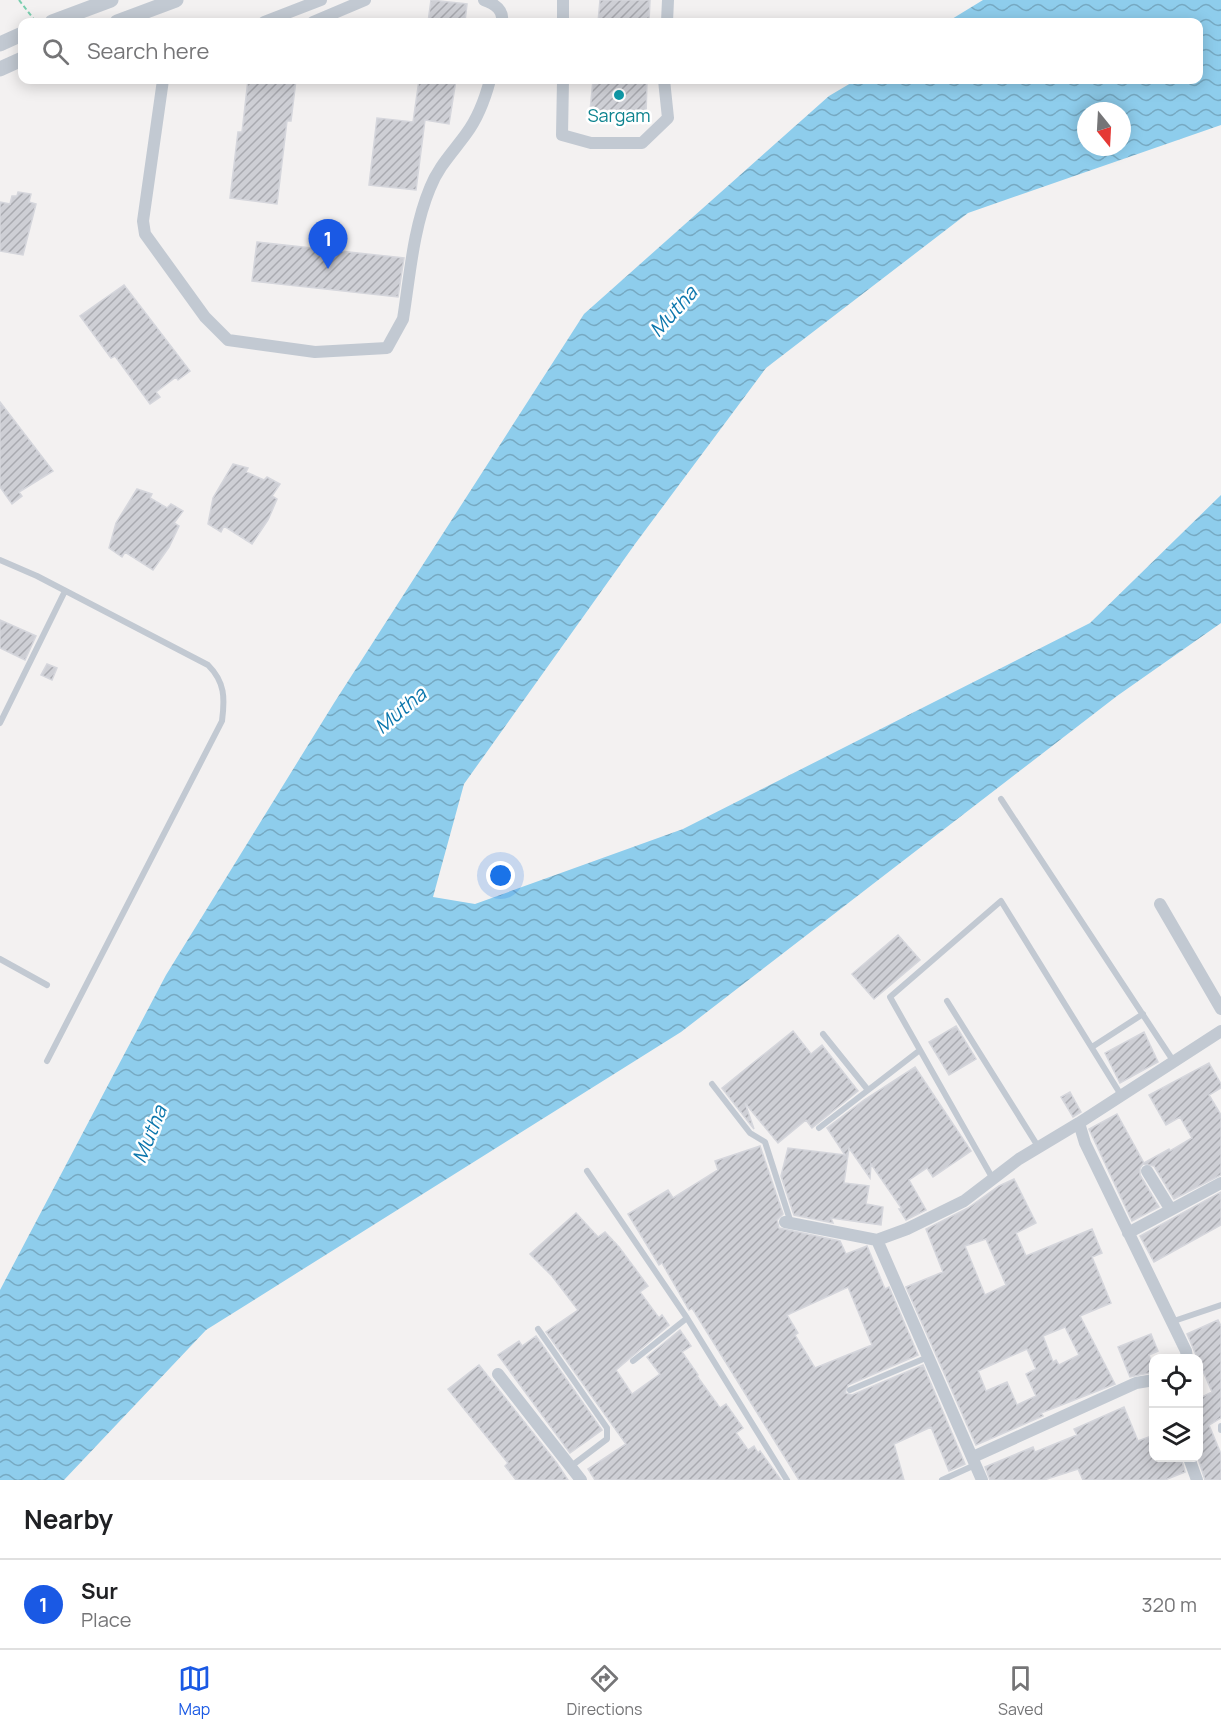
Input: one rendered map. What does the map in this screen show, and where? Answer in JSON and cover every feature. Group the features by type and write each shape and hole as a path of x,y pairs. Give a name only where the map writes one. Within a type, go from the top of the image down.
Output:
{"street":[{"path":"63,18 111,0"},
{"path":"128,18 176,0"},
{"path":"274,18 321,0"},
{"path":"322,18 365,0"},
{"path":"484,0 495,4 503,18"},
{"path":"563,0 563,18"},
{"path":"667,18 668,0"},
{"path":"0,44 18,36"},
{"path":"0,69 18,61"},
{"path":"163,84 143,221 145,234 205,316 228,340 315,352 387,348 397,334 403,319 418,221 430,186 443,163 467,132 483,103 489,84"},
{"path":"563,84 562,135 591,143 642,143 668,118 664,84"},
{"path":"1160,904 1221,1008"},
{"path":"788,1222 877,1240 907,1229 963,1201 1040,1148 1221,1031"},
{"path":"1079,1123 1085,1143 1186,1354"},
{"path":"1147,1171 1171,1210"},
{"path":"1128,1233 1221,1183"},
{"path":"877,1240 982,1480"},
{"path":"498,1374 581,1480"},
{"path":"974,1461 1137,1383 1149,1381"},
{"path":"1190,1462 1197,1480"}],"lane":[{"path":"0,560 208,665 223,686 225,702 222,721 46,1061"},
{"path":"0,723 65,591"},
{"path":"1001,799 1174,1062"},
{"path":"993,1179 890,997 1001,901 1121,1096"},
{"path":"0,959 47,985"},
{"path":"948,1001 1040,1148"},
{"path":"1092,1047 1143,1014"},
{"path":"823,1034 868,1090"},
{"path":"819,1128 920,1050"},
{"path":"712,1084 750,1133 765,1142 788,1222"},
{"path":"587,1171 687,1318 787,1480"},
{"path":"1171,1322 1221,1305"},
{"path":"633,1361 687,1318"},
{"path":"538,1329 607,1428 607,1438 570,1467"},
{"path":"850,1390 929,1357"},
{"path":"942,1480 974,1461"}],"path":[{"path":"19,0 33,18"}],"water":[{"name":"Mutha","path":"983,0 1221,0 1221,125 968,213 766,368 635,544 464,784 433,897 475,904 683,829 1090,623 1221,495 1221,623 1117,696 681,1032 206,1330 64,1480 0,1480 0,1290 166,975 334,703 584,314 829,96 849,84 1203,84 1203,18 954,18"}],"building":[{"path":"431,0 467,4 465,18 429,18"},
{"path":"600,0 650,0 649,18 598,18"},
{"path":"248,84 296,84 291,121 287,121 277,204 230,198 238,132 242,132"},
{"path":"418,84 455,84 449,124 425,120 416,190 369,185 377,118 413,122"},
{"name":"Sargam","path":"593,84 647,84 646,116 590,111"},
{"path":"18,192 31,194 29,202 36,204 23,255 0,251 0,202 10,204 12,196 17,196"},
{"path":"257,242 404,258 398,297 252,281"},
{"path":"124,285 190,371 178,380 176,377 156,392 160,397 150,404 115,356 111,358 80,316"},
{"path":"0,402 53,471 19,492 22,496 12,504 0,487"},
{"path":"233,464 248,468 246,472 264,480 267,477 280,484 272,496 277,499 268,520 252,544 224,526 221,532 208,524 213,498"},
{"path":"137,489 152,494 150,498 167,508 171,504 183,511 174,523 179,526 169,547 153,570 125,552 122,557 109,548 116,523"},
{"path":"0,620 36,636 25,660 0,648"},
{"path":"47,664 57,668 52,680 41,675"},
{"path":"898,935 920,960 874,999 852,974"},
{"path":"956,1026 976,1059 949,1075 929,1042"},
{"path":"793,1031 811,1054 822,1045 858,1091 812,1128 806,1120 778,1143 745,1103 754,1129 722,1088"},
{"path":"1144,1032 1158,1062 1120,1083 1105,1053"},
{"path":"1209,1063 1221,1084 1221,1088 1209,1095 1221,1115 1221,1175 1174,1199 1154,1166 1143,1164 1140,1168 1140,1175 1159,1207 1132,1221 1089,1129 1117,1114 1144,1163 1169,1149 1170,1151 1192,1138 1180,1117 1166,1125 1149,1095"},
{"path":"915,1067 971,1151 933,1177 927,1168 909,1180 926,1210 906,1220 899,1209 902,1209 871,1164 870,1178 849,1148 844,1183 869,1186 866,1204 883,1207 881,1225 831,1218 833,1223 794,1215 781,1176 788,1148 845,1155 827,1128 864,1100"},
{"path":"1070,1092 1081,1112 1073,1117 1061,1097"},
{"path":"760,1146 783,1214 777,1220 779,1228 840,1241 846,1254 867,1246 885,1289 889,1287 918,1355 848,1385 845,1393 852,1395 923,1365 965,1464 949,1471 931,1427 894,1444 904,1480 799,1480 692,1308 689,1310 662,1263 659,1265 628,1214 668,1190 673,1198 718,1170 715,1161","holes":["848,1287 872,1345 815,1368 795,1335 798,1333 787,1315"]},
{"path":"1014,1179 1036,1223 1016,1233 1026,1256 1092,1229 1102,1253 1092,1257 1111,1303 1080,1316 1115,1384 1041,1413 1043,1416 976,1445 906,1287 943,1272 926,1229 968,1208 999,1186","holes":["986,1239 1006,1285 985,1295 965,1246","1065,1327 1079,1355 1059,1365 1056,1360 1053,1362 1043,1336","1027,1349 1036,1369 1026,1374 1036,1396 1017,1405 1007,1382 986,1391 978,1371"]},
{"path":"1221,1192 1221,1225 1154,1262 1140,1236"},
{"path":"576,1213 598,1237 605,1232 619,1247 648,1286 640,1292 659,1318 662,1315 669,1325 616,1370 632,1394 660,1374 647,1357 680,1330 691,1346 682,1352 697,1376 720,1408 726,1404 743,1428 736,1433 748,1450 754,1446 758,1453 760,1451 781,1480 595,1480 588,1469 626,1444 546,1332 578,1310 552,1276 530,1254"},
{"path":"1218,1320 1221,1326 1221,1418 1209,1425 1221,1454 1221,1480 1205,1480 1199,1462 1203,1462 1203,1396 1212,1392 1203,1371 1203,1354 1196,1354 1187,1334"},
{"path":"1151,1334 1158,1351 1149,1354 1149,1373 1130,1377 1118,1347"},
{"path":"536,1336 602,1430 570,1453 498,1355 519,1341 522,1346"},
{"path":"479,1365 568,1480 516,1480 505,1466 508,1463 448,1389"},
{"path":"1124,1407 1138,1441 1149,1437 1149,1462 1182,1462 1185,1472 1165,1480 1083,1480 1078,1469 1044,1480 990,1480 985,1467 1033,1447 1035,1452 1077,1435 1074,1429"}],"place":[{"name":"Sargam","path":"619,95"},
{"name":"Sur","path":"328,269"}]}
